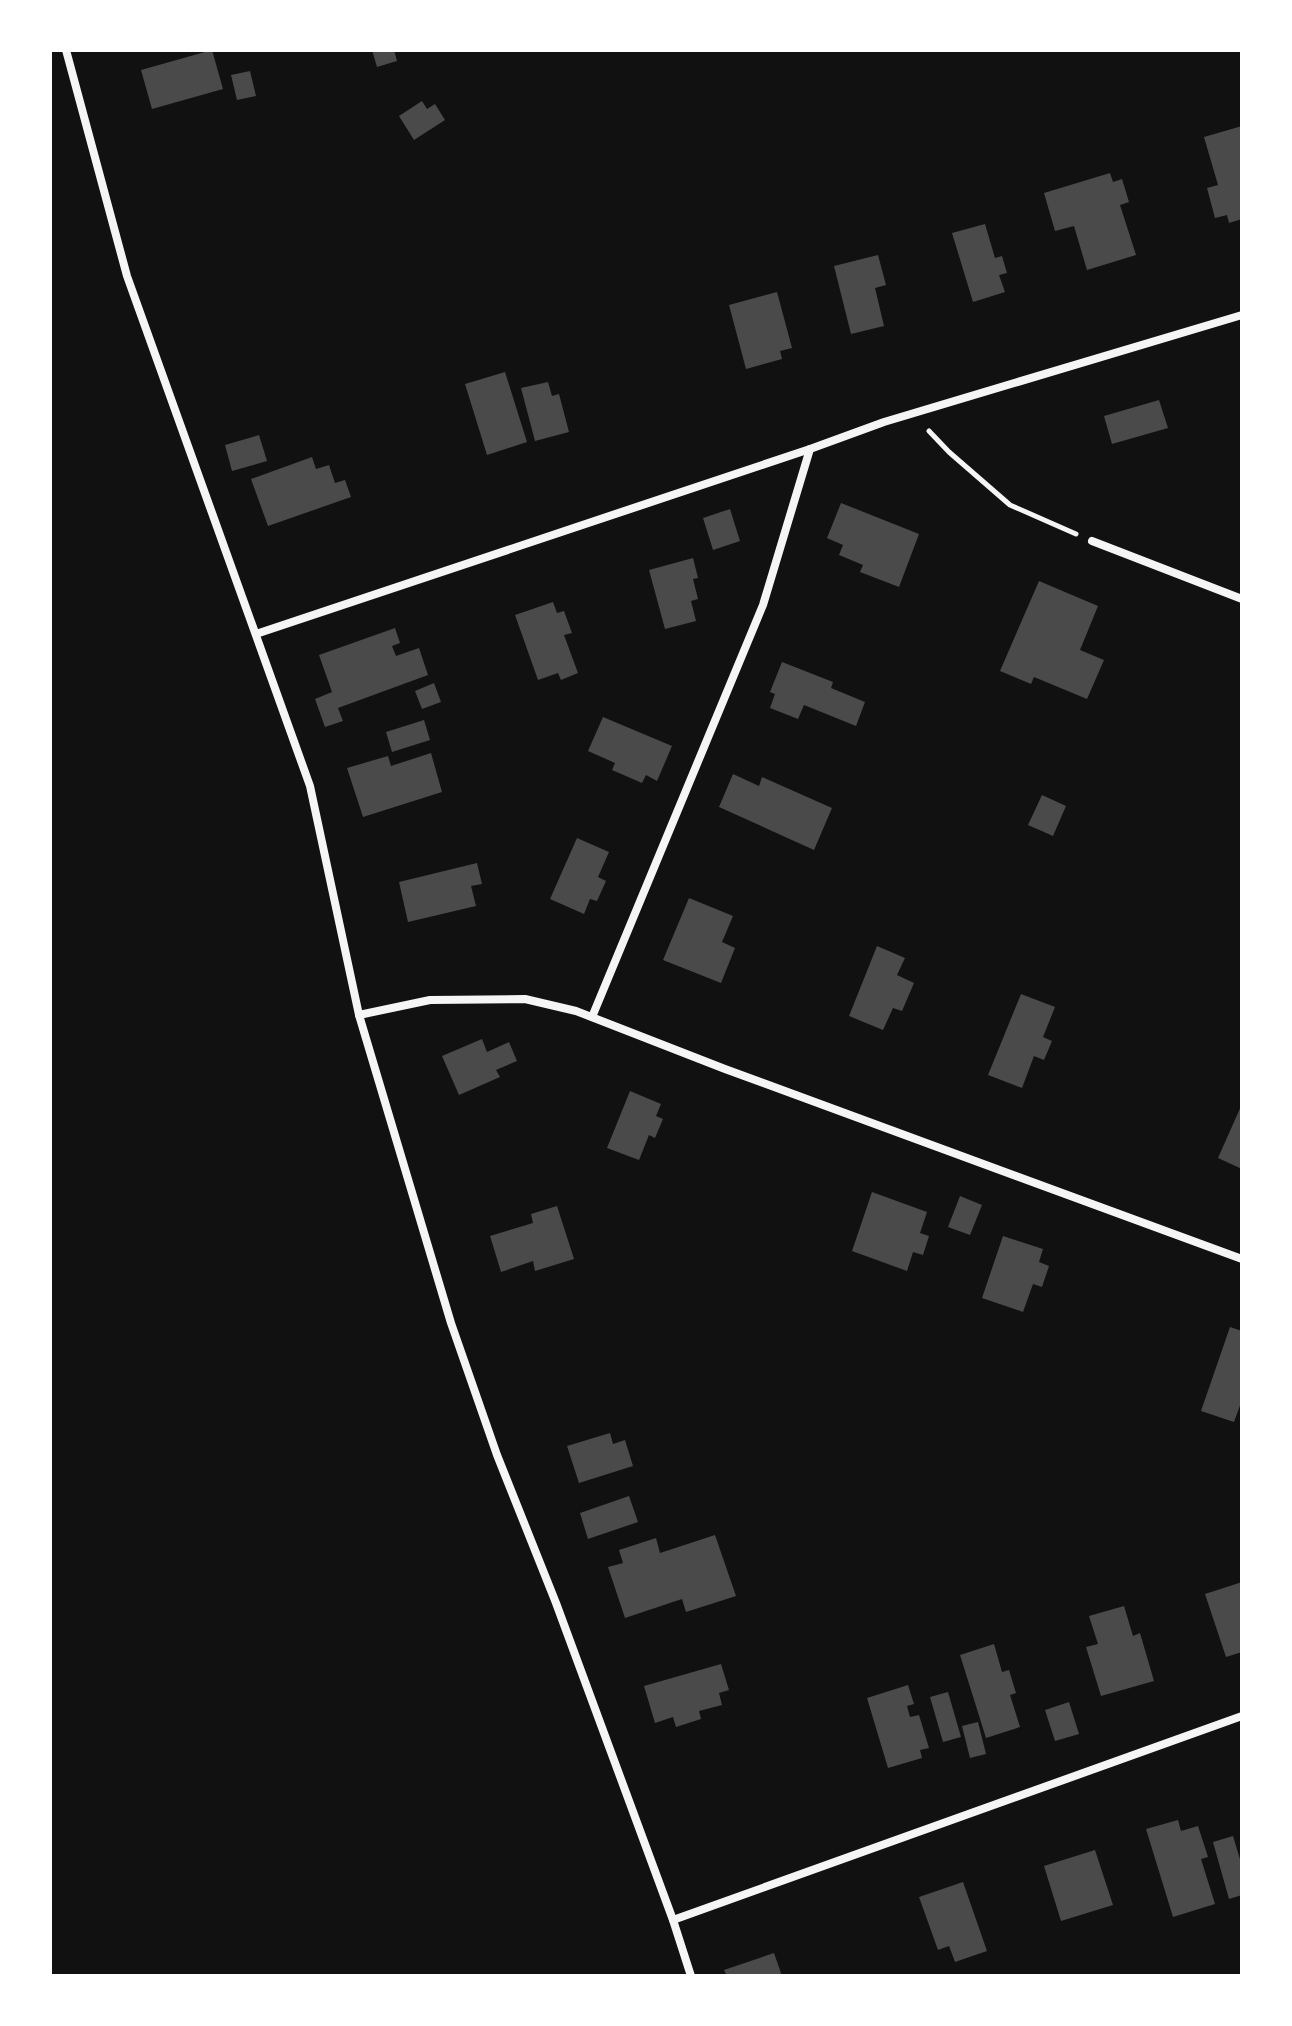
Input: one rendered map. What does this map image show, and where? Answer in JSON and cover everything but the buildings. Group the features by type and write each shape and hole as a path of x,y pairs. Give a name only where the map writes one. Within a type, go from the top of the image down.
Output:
{"street":[{"path":"66,50 127,276 310,786 359,1015 451,1323 491,1440 556,1603 691,1976"},
{"path":"256,634 912,414 1242,315"},
{"path":"592,1017 763,605 810,449"},
{"path":"1092,541 1242,599"},
{"path":"359,1015 430,1000 525,999 576,1011 1242,1259"},
{"path":"673,1920 1242,1716"}],"path":[{"path":"912,414 949,452 1010,505 1092,541"}]}
